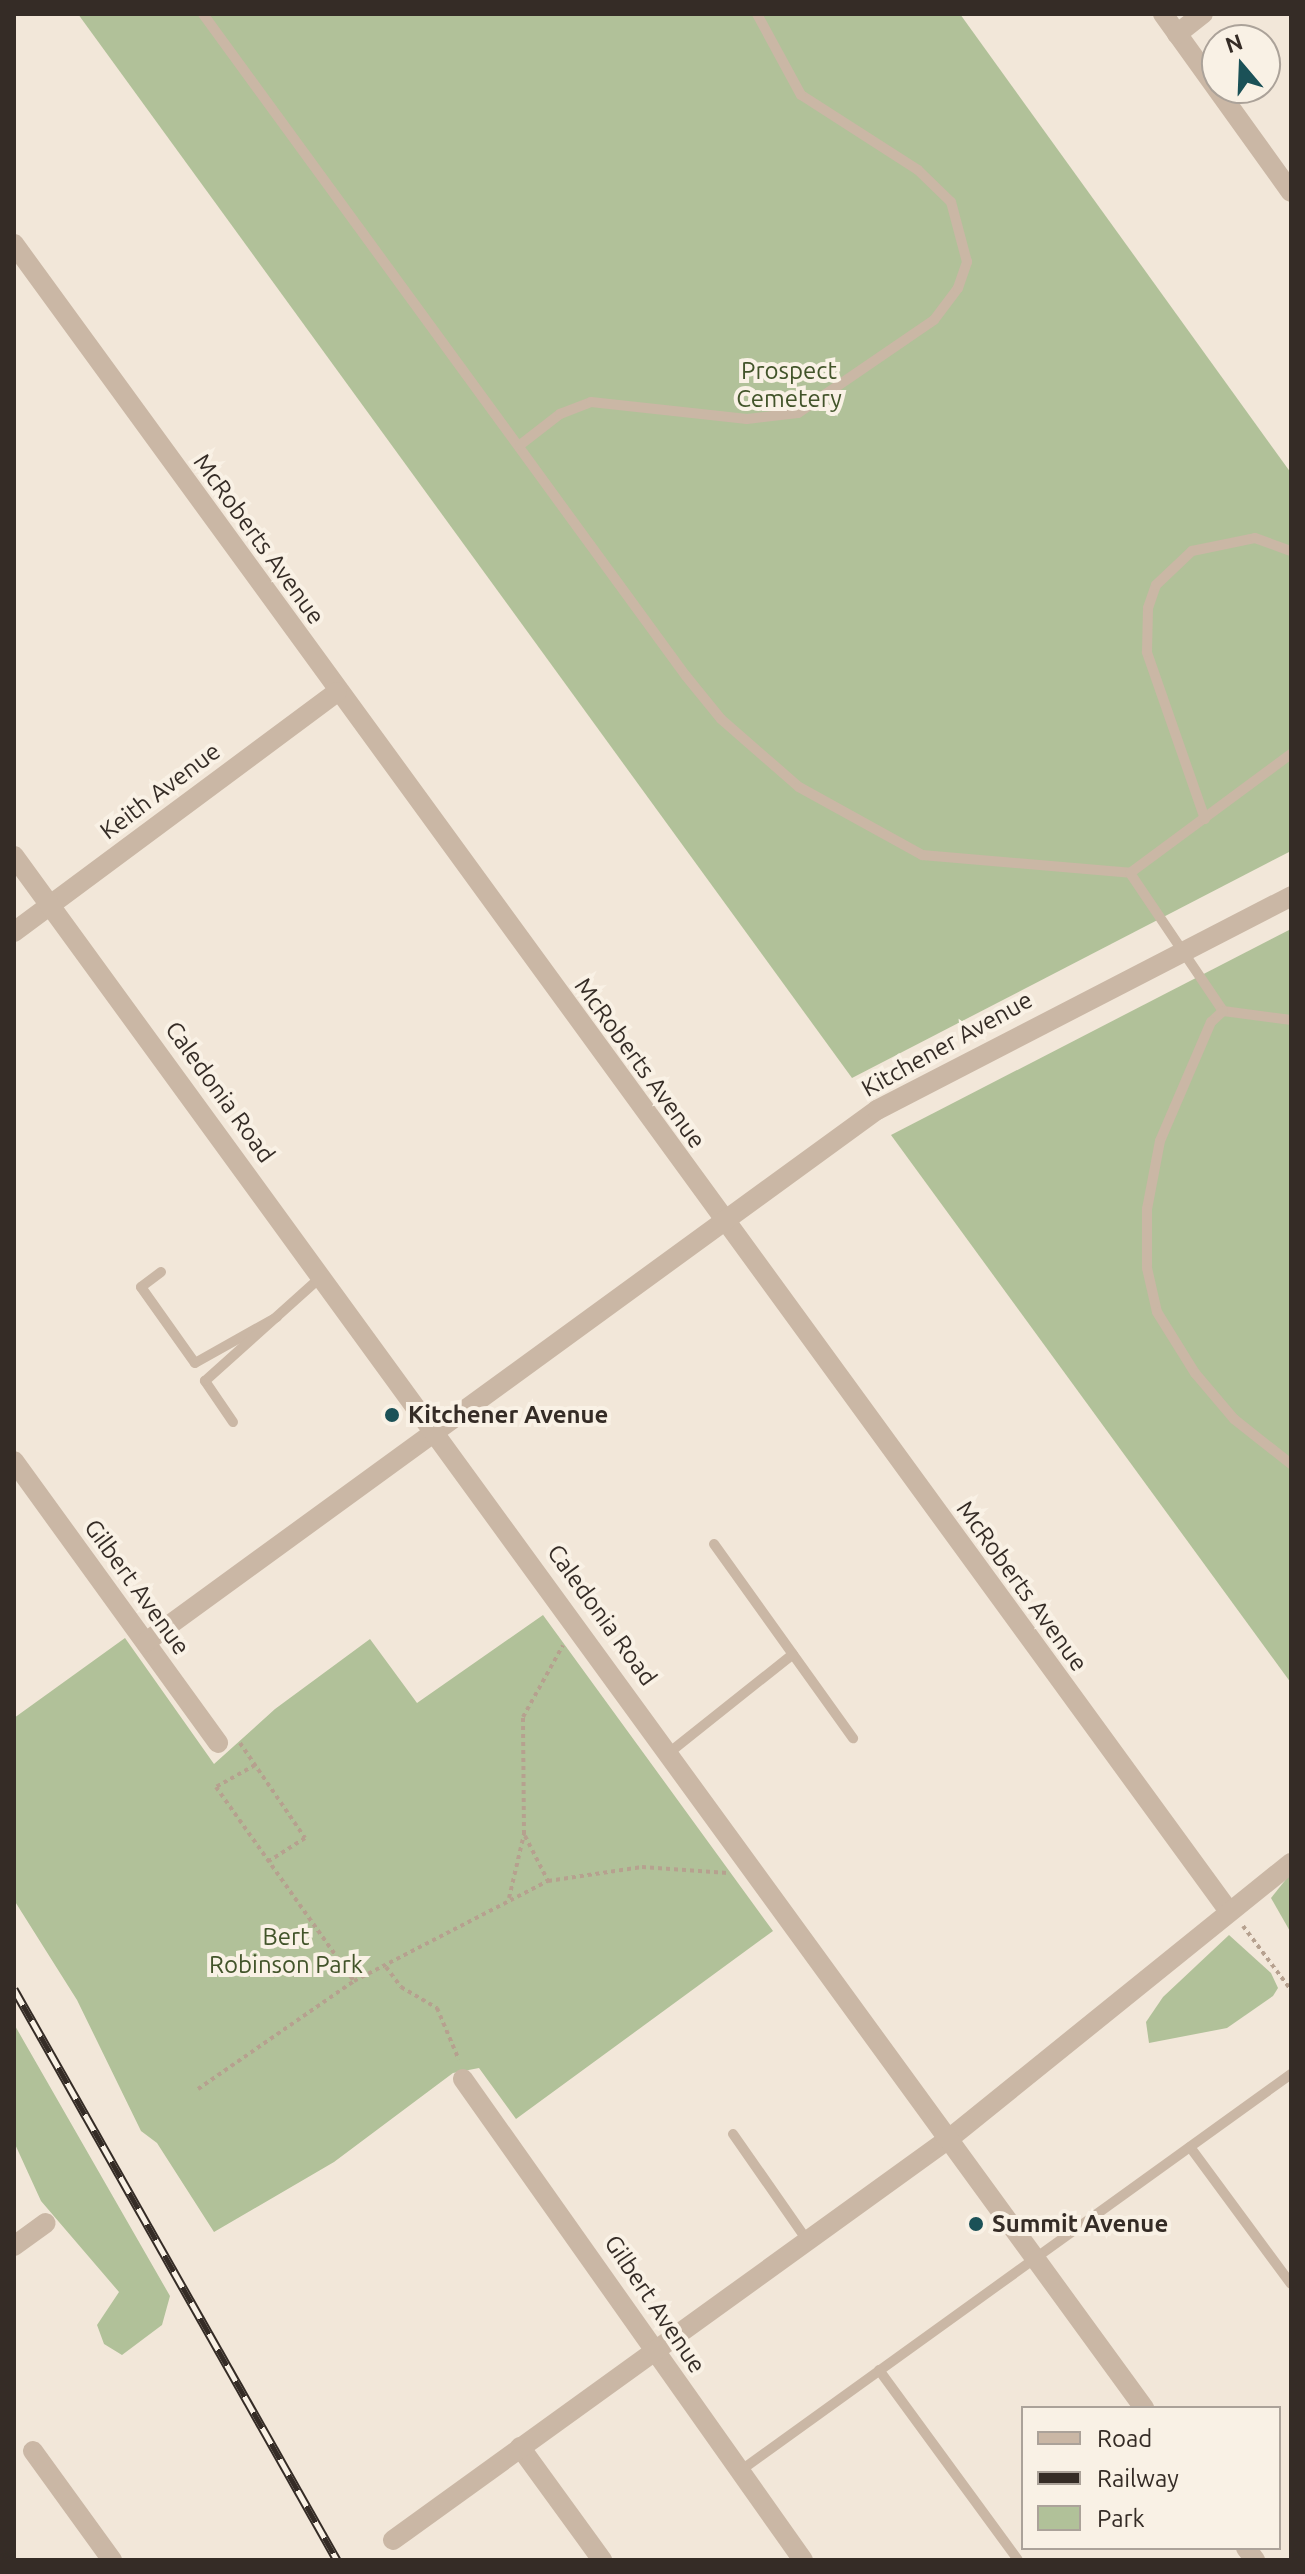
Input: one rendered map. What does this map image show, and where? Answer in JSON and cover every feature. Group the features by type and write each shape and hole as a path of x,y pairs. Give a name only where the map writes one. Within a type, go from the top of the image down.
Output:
{"street":[{"path":"1163,14 1291,192"},
{"path":"1177,34 1203,14"},
{"name":"McRoberts Avenue","path":"14,244 720,1220 1233,1914"},
{"name":"Keith Avenue","path":"14,932 337,692"},
{"name":"Caledonia Road","path":"14,856 323,1275 1143,2406"},
{"name":"Kitchener Avenue","path":"146,1642 720,1220 910,1089 1291,896"},
{"name":"Gilbert Avenue","path":"14,1461 218,1743"},
{"path":"393,2540 950,2138 1233,1914 1291,1863"},
{"name":"Gilbert Avenue","path":"465,2075 803,2560"},
{"path":"14,2246 46,2223"},
{"path":"520,2447 602,2560"},
{"path":"33,2451 112,2560"}],"lane":[{"path":"203,14 694,686 799,787 922,855 1130,873 1291,754"},
{"path":"520,445 560,414 591,402 747,419 798,413 934,320 958,288 966,242 951,202 918,170 801,95 757,14"},
{"path":"1205,819 1147,652 1148,608 1156,585 1192,551 1255,538 1291,551"},
{"path":"1130,873 1223,1011 1291,1020"},
{"path":"1223,1011 1211,1022 1160,1141 1147,1209 1147,1268 1157,1312 1188,1363 1234,1419 1291,1464"},
{"path":"161,1272 141,1287 195,1363 277,1317"},
{"path":"233,1422 205,1381 323,1275"},
{"path":"714,1544 853,1738"},
{"path":"670,1752 793,1654"},
{"path":"740,2471 1291,2074"},
{"path":"733,2134 807,2240"},
{"path":"1190,2147 1291,2284"},
{"path":"879,2370 1018,2560"}],"path":[{"path":"509,1898 524,1834 523,1717 565,1641"},
{"path":"218,1743 233,1733 305,1838 269,1861"},
{"path":"255,1765 216,1787 354,1981"},
{"path":"524,1834 548,1881"},
{"path":"198,2089 261,2053 354,1981 386,1967 509,1898 548,1881 642,1867 759,1875"},
{"path":"1233,1914 1291,1990"},
{"path":"386,1967 401,1987 437,2008 448,2023 442,2027 465,2075"}],"green space":[{"name":"Prospect Cemetery","path":"78,14 960,14 1291,473 1291,851 852,1078"},
{"path":"1291,929 1291,1683 891,1135"},
{"name":"Bert Robinson Park","path":"543,1615 773,1931 516,2119 479,2068 453,2073 334,2162 214,2232 157,2143 141,2131 77,2000 14,1900 14,1718 125,1638 214,1764 275,1709 370,1639 417,1703"},
{"path":"1291,1873 1291,1933 1271,1898"},
{"path":"1229,1935 1271,1973 1278,1988 1273,1996 1227,2028 1149,2043 1146,2022 1163,1997"},
{"path":"14,2024 170,2296 162,2325 122,2355 104,2344 97,2325 119,2292 41,2201 14,2142"}],"railway":[{"path":"14,1989 337,2560"}],"place":[{"name":"Kitchener Avenue","path":"392,1415"},
{"name":"Summit Avenue","path":"976,2224"}]}
